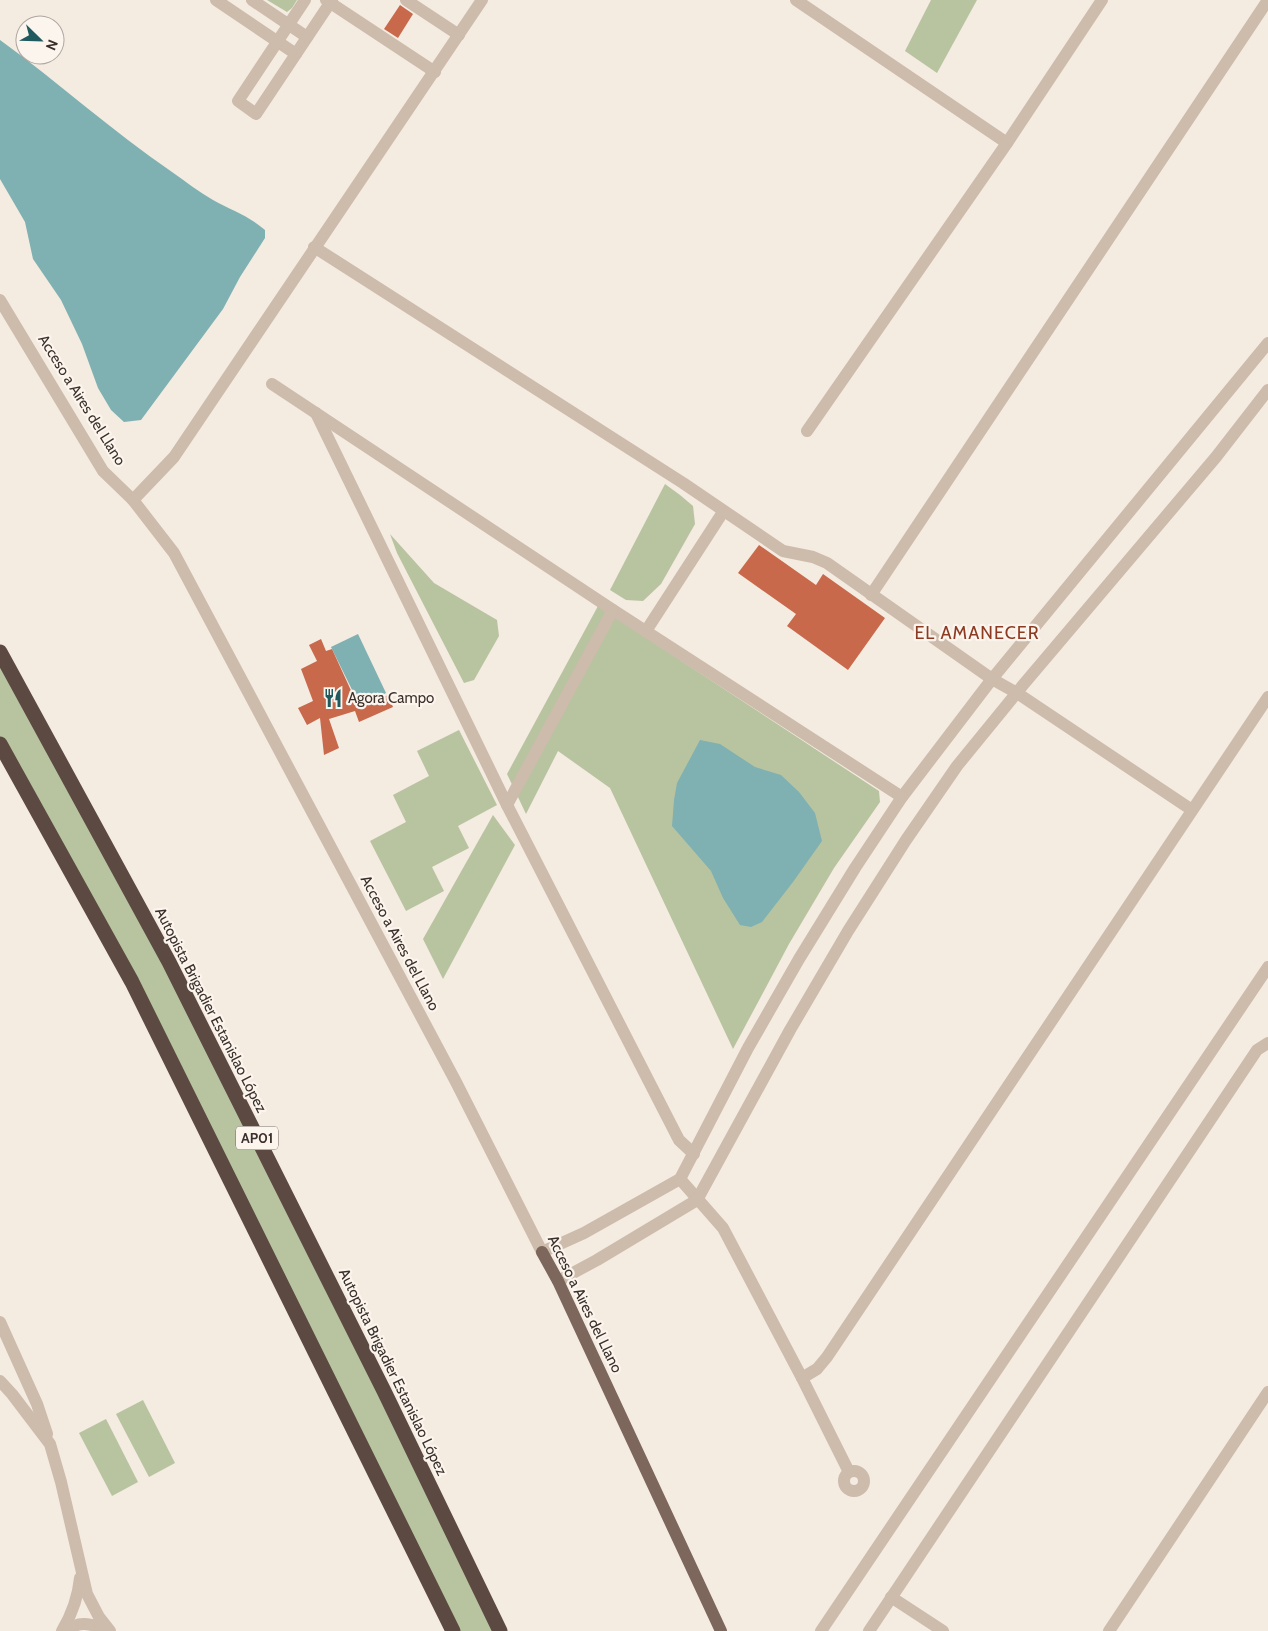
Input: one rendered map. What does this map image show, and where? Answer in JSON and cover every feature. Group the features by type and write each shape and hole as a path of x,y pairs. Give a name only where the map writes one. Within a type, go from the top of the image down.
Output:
{"highway":[{"name":"Autopista Brigadier Estanislao López","path":"0,652 173,970 384,1391 500,1631"},
{"name":"AP01","path":"0,744 132,982 454,1631"}],"main road":[{"name":"Acceso a Aires del Llano","path":"542,1252 558,1281 721,1631"}],"street":[{"path":"216,0 296,54"},
{"path":"252,0 307,37"},
{"path":"305,0 238,101 256,114 329,1 435,72"},
{"path":"406,0 458,35"},
{"path":"133,500 174,457 482,0"},
{"path":"796,0 1007,143"},
{"path":"807,432 1007,143 1102,0"},
{"path":"871,595 1268,0"},
{"path":"314,247 683,483 783,551 813,557 827,563 992,678 1192,810"},
{"name":"Acceso a Aires del Llano","path":"0,300 103,471 133,500 174,553 456,1082 542,1252"},
{"path":"542,1252 584,1233 680,1180 748,1048 799,959 855,868 902,797 992,678 1268,343"},
{"path":"272,384 646,631 902,797"},
{"path":"558,1281 697,1200 790,1030 848,931 906,840 957,766 1216,457 1268,390"},
{"path":"316,413 507,805 679,1140 694,1154"},
{"path":"646,631 723,512"},
{"path":"507,805 614,610"},
{"path":"802,1378 817,1369 827,1357 1268,697"},
{"path":"821,1631 1268,967"},
{"path":"869,1631 1257,1050 1268,1043"},
{"path":"680,1180 723,1228 849,1472"},
{"path":"0,1322 37,1404 50,1444 61,1482 87,1594 109,1631"},
{"path":"0,1381 50,1444"},
{"path":"1109,1631 1268,1392"},
{"path":"62,1631 72,1614 79,1593 81,1568"},
{"path":"891,1597 943,1631"},
{"path":"67,1631 82,1624 93,1624 109,1631"}],"green space":[{"path":"267,0 297,0 287,12"},
{"path":"931,0 977,0 937,73 905,51"},
{"path":"665,484 693,506 695,524 661,584 643,601 626,600 610,590"},
{"path":"390,534 434,583 497,620 499,636 474,680 464,683 397,553"},
{"path":"598,606 879,791 880,802 834,868 789,944 733,1049 610,788 558,751 526,814 507,774"},
{"path":"0,653 169,962 500,1631 453,1631 132,982 0,744"},
{"path":"459,730 497,805 458,826 469,848 432,867 444,891 406,911 370,841 406,822 393,795 429,776 417,751"},
{"path":"493,815 515,845 443,979 423,939"},
{"path":"143,1400 175,1463 149,1477 116,1414"},
{"path":"106,1419 138,1482 112,1496 79,1433"}],"water":[{"path":"0,40 15,52 15,65 33,65 150,156 208,197 246,217 265,230 265,238 240,277 223,309 141,420 124,422 111,410 98,388 82,344 61,300 33,259 25,222 0,179"},
{"path":"358,634 386,693 360,706 331,647"},
{"path":"700,740 720,744 755,767 781,775 799,792 815,813 822,841 762,922 751,927 740,925 723,898 711,871 672,826 677,783"}],"building":[{"path":"400,5 413,14 398,38 384,29"},
{"path":"759,545 816,585 823,574 885,618 848,670 787,626 796,614 738,573"},
{"name":"Agora Campo","path":"321,639 326,651 332,649 359,708 388,695 393,707 359,722 355,711 329,719 339,748 324,755 320,718 307,725 298,708 313,701 301,669 317,661 309,645"}],"place":[{"name":"Agora Campo","path":"333,698"}],"district":[{"name":"EL AMANECER","path":"977,633"}]}
